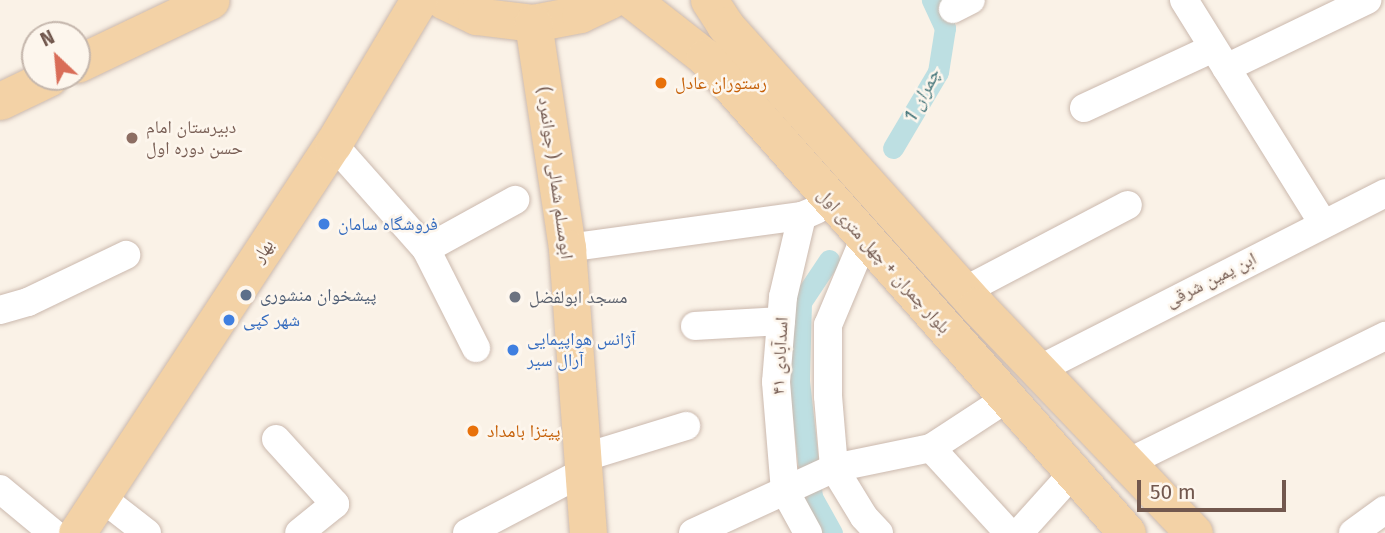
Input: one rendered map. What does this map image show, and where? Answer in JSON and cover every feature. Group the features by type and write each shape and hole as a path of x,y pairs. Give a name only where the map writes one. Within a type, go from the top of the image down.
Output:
{"main road":[{"path":"91,57 211,0"},
{"name":"بهار","path":"77,533 333,144 419,0"},
{"path":"443,0 476,16 533,23 580,14 610,0"},
{"name":"بلوار چمران + چهل متری اول","path":"632,0 705,57 817,209 865,237 1127,533"},
{"path":"709,0 725,25 964,290 1195,533"},
{"name":"ابومسلم شمالی ( جوانمرد )","path":"533,23 567,248 588,533"},
{"path":"0,101 21,91"}],"street":[{"path":"1184,0 1322,222"},
{"path":"1084,108 1367,0"},
{"path":"333,144 426,249 475,348"},
{"name":"ابن یمین شرقی","path":"1038,370 1322,222 1385,193"},
{"path":"426,249 515,200"},
{"path":"964,290 1128,205"},
{"path":"567,248 817,209"},
{"name":"اسدآبادی ۴۱","path":"808,533 785,491 776,382 781,321 817,209"},
{"path":"865,237 828,325 834,468 863,517 879,533"},
{"path":"0,310 126,256"},
{"path":"695,326 781,321"},
{"path":"1127,463 1385,336"},
{"path":"694,533 834,468 931,448 1006,399"},
{"path":"467,533 583,465 686,426"},
{"path":"276,439 335,504 299,533"},
{"path":"931,448 1009,533"},
{"path":"1018,533 1072,474"},
{"path":"0,489 53,533"},
{"path":"102,498 147,533"},
{"path":"1353,533 1385,510"}],"waterway":[{"name":"چمران 1","path":"893,148 938,72 945,28 932,0"},
{"path":"829,260 801,302 799,381 812,497 832,533"}],"place":[{"name":"رستوران عادل","path":"661,83"},
{"name":"دبیرستان امام حسن دوره اول","path":"132,138"},
{"name":"فروشگاه سامان","path":"324,224"},
{"name":"پیشخوان منشوری","path":"246,295"},
{"name":"مسجد ابولفضل","path":"515,297"},
{"name":"شهر کپی","path":"229,320"},
{"name":"آژانس هواپیمایی آرال سیر","path":"513,350"},
{"name":"پیتزا بامداد","path":"473,431"}]}
